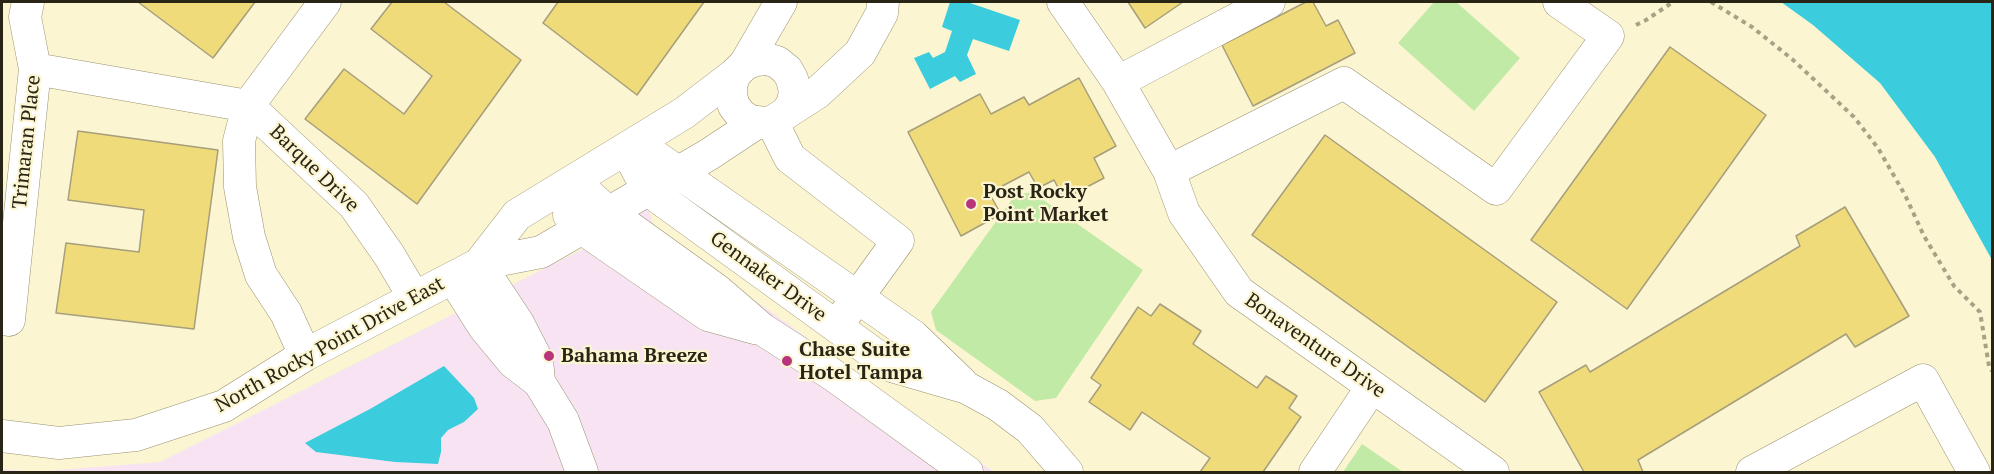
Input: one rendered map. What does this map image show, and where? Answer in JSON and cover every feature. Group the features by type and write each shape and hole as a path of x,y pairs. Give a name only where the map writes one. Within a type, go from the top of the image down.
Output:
{"street":[{"name":"Trimaran Place","path":"5,319 35,69 25,17 27,2"},
{"path":"35,69 248,106 325,2"},
{"name":"North Rocky Point Drive East","path":"773,118 750,121 741,115 734,106 731,85 781,2"},
{"name":"North Rocky Point Drive East","path":"2,436 59,443 136,435 224,406 305,355 466,271 541,252 817,93 860,53 882,13 883,2"},
{"name":"Bonaventure Drive","path":"1063,2 1118,82 1169,171 1184,213 1239,292 1493,472"},
{"path":"1118,82 1269,2"},
{"path":"1169,171 1344,83 1496,189 1608,36 1559,2"},
{"path":"740,69 756,60 766,59 787,70 795,91 793,102 773,118 790,158 898,241 837,326"},
{"name":"North Rocky Point Drive East","path":"466,271 517,215 684,113 740,69"},
{"name":"Barque Drive","path":"305,355 286,313 261,275 249,237 240,187 239,141 248,106 354,206 389,255 414,297"},
{"name":"Gennaker Drive","path":"631,146 678,172 913,336 967,388"},
{"name":"Gennaker Drive","path":"631,146 648,190 891,366 967,388 998,405 1030,429 1067,472"},
{"path":"561,188 595,220 708,315 762,329 833,375 967,472"},
{"path":"466,271 483,327 513,362 539,382 563,421 582,472"},
{"path":"1752,472 1923,380 1974,472"},
{"path":"1315,472 1372,387"}],"path":[{"path":"1608,36 1647,20 1673,2"},
{"path":"1711,2 1752,27 1792,59 1854,117 1878,148 1905,195 1924,236 1954,286 1980,312 1989,366 1992,371"}],"shaded area":[{"name":"Bahama Breeze","path":"648,206 654,228 994,472 34,472 160,462 581,250"},
{"path":"2,469 34,472 2,472"}],"green space":[{"path":"1434,2 1456,2 1520,58 1474,111 1398,43"},
{"path":"1032,192 1143,270 1056,398 1035,401 936,330 931,312 1015,195"},
{"path":"1362,444 1403,472 1343,472"}],"water":[{"path":"950,2 967,2 1020,20 1009,51 973,39 967,55 976,74 960,82 955,76 930,89 914,58 929,52 933,58 945,52 952,31 942,27"},
{"path":"1781,2 1992,2 1992,260 1935,157 1880,83 1813,25"},
{"path":"444,366 474,398 478,409 464,422 448,430 441,438 438,464 395,462 316,452 305,443 370,409"}],"building":[{"path":"138,2 255,2 213,58"},
{"path":"392,2 444,2 521,60 417,204 305,119 344,69 404,114 432,76 371,29"},
{"path":"558,2 704,2 637,95 543,23"},
{"path":"1128,2 1183,2 1145,28"},
{"path":"1306,2 1313,2 1326,26 1338,20 1355,53 1253,106 1222,45"},
{"path":"1670,47 1766,115 1627,309 1531,240"},
{"path":"1079,78 1116,146 1094,158 1104,178 1064,199 1054,180 1038,188 1029,172 989,193 1001,214 961,236 908,132 980,94 991,114 1024,97 1029,105"},
{"path":"78,131 218,150 194,329 56,313 66,243 139,252 144,210 68,200"},
{"path":"1325,135 1557,302 1485,402 1252,235"},
{"path":"1845,207 1909,316 1855,347 1846,334 1638,460 1643,472 1584,472 1539,392 1586,365 1590,372 1800,246 1796,236"},
{"path":"1160,304 1201,331 1193,344 1257,388 1266,376 1297,396 1289,408 1301,417 1263,472 1200,472 1210,458 1142,412 1130,430 1089,402 1101,385 1091,378 1138,307 1151,316"}],"place":[{"name":"Post Rocky Point Market","path":"971,204"},
{"name":"Bahama Breeze","path":"549,356"},
{"name":"Chase Suite Hotel Tampa","path":"787,361"}]}
